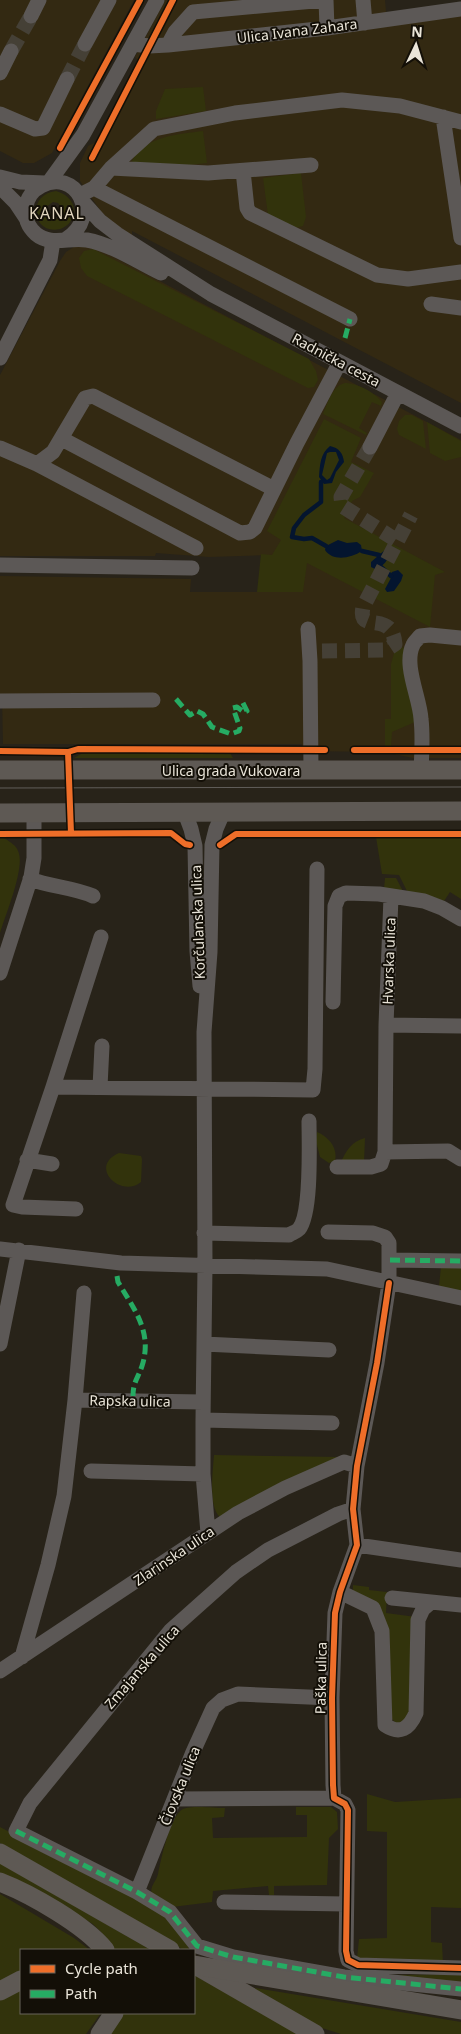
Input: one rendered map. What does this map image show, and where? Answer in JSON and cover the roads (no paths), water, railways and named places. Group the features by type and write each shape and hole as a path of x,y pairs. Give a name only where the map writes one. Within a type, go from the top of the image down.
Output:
{"main road":[{"name":"Ulica grada Vukovara","path":"0,770 461,770"},
{"path":"0,812 461,811"},
{"path":"0,1853 168,1949"},
{"path":"0,1882 36,1900 85,1930 104,1949"},
{"path":"195,1965 461,2010"},
{"path":"195,1966 315,2034"},
{"path":"0,1991 20,1981"},
{"path":"100,2034 113,2014"}],"street":[{"path":"31,16 39,0"},
{"path":"85,44 109,0"},
{"path":"26,218 27,201 38,187 47,183 83,135 157,0"},
{"path":"168,45 175,32 194,12 219,4 326,0 328,28"},
{"path":"362,0 364,23"},
{"name":"Ulica Ivana Zahara","path":"133,44 149,46 168,45 328,28 364,23 429,7 461,9"},
{"path":"0,73 11,51"},
{"path":"0,114 35,129 44,128 67,79"},
{"path":"79,195 94,188 111,168 154,130 235,113 342,100 400,106 461,122"},
{"path":"443,117 461,238"},
{"path":"0,358 48,265 53,251 60,240 80,227 84,211 73,164 83,135"},
{"path":"111,168 208,173 311,165"},
{"path":"242,171 247,208 250,213 377,275 408,279 461,272"},
{"path":"0,177 20,182 66,184 79,195"},
{"path":"0,188 16,204 26,218 31,230 37,235 60,240"},
{"path":"94,188 350,319"},
{"name":"Radnička cesta","path":"79,195 100,220 132,244 211,294"},
{"name":"Radnička cesta","path":"60,240 94,242 211,294 461,426"},
{"path":"431,304 461,308"},
{"path":"62,439 240,533 250,532 256,528 274,488 340,362"},
{"path":"370,447 398,393"},
{"path":"37,464 53,452 85,398 93,396 274,488"},
{"path":"0,448 37,464 196,548"},
{"path":"0,565 192,568"},
{"path":"308,629 311,771"},
{"path":"421,770 422,719 411,675 410,656 413,645 420,636 461,638"},
{"path":"310,661 312,655 322,651"},
{"path":"0,701 154,700"},
{"path":"0,973 30,879 34,858 34,812"},
{"name":"Korčulanska ulica","path":"185,813 195,846 197,951 204,1032"},
{"name":"Korčulanska ulica","path":"205,1266 204,1032 210,952 212,845 223,813"},
{"path":"53,1087 313,1090 315,1069 317,869"},
{"path":"30,879 44,884 76,889 93,896"},
{"path":"333,1002 336,900 339,896 346,893 391,896 424,901 442,908 461,919"},
{"name":"Hvarska ulica","path":"385,1152 386,1025 391,896"},
{"path":"76,1209 13,1205 53,1087 100,937"},
{"name":"Hvarska ulica","path":"386,1025 461,1026"},
{"path":"100,1087 102,1046"},
{"path":"204,1232 289,1235 299,1228 304,1217 308,1192 309,1121"},
{"path":"336,1167 371,1167 381,1164 385,1152 448,1152 461,1160"},
{"path":"28,1160 52,1164"},
{"path":"328,1232 373,1233 385,1237 390,1260 390,1282"},
{"path":"0,1249 122,1263 327,1269 461,1298"},
{"path":"0,1344 19,1250"},
{"path":"390,1260 461,1261"},
{"path":"205,1266 202,1420 203,1474 208,1533"},
{"name":"Paška ulica","path":"334,1798 332,1698 335,1613 340,1592 357,1545 353,1509 357,1466 377,1363 390,1282"},
{"name":"Rapska ulica","path":"84,1293 75,1400 203,1402"},
{"path":"204,1344 329,1350"},
{"path":"22,1657 48,1565 64,1496 75,1400"},
{"path":"202,1420 332,1423"},
{"name":"Zlarinska ulica","path":"0,1671 238,1513 285,1488 344,1462 357,1466"},
{"path":"91,1470 203,1474"},
{"name":"Zmajanska ulica","path":"137,1892 16,1831 30,1803 171,1630 236,1572 268,1550 338,1514 353,1509"},
{"path":"357,1545 461,1560"},
{"path":"340,1592 373,1608 378,1618 382,1630 385,1725 392,1730 402,1730 412,1723 416,1714 418,1620 423,1609 430,1602"},
{"path":"392,1598 461,1605"},
{"name":"Paška ulica","path":"238,1694 332,1698"},
{"name":"Čiovska ulica","path":"137,1892 213,1708 222,1700 238,1694"},
{"path":"175,1798 334,1798 346,1804 348,1810 345,1904 346,1951 348,1960 344,1977"},
{"path":"137,1892 170,1912 197,1946 271,1964 344,1977 461,1989"},
{"path":"224,1902 345,1904"},
{"path":"348,1960 358,1965 461,1968"}],"water":[{"path":"330,446 336,448 342,454 344,462 336,472 332,483 324,484 319,477 321,460","holes":["336,452 339,460 330,478 327,480 322,475 327,453"]},
{"path":"338,540 347,543 357,542 361,545 362,551 342,558 328,554 325,550 326,546"},
{"path":"386,549 390,551 385,563 375,569 371,567 371,562"},
{"path":"398,570 403,575 401,581 394,591 387,592 385,589 391,578 390,575"}],"waterway":[{"path":"321,482 321,502 304,515 294,528 292,537 312,538 326,546"},
{"path":"362,551 379,555"},
{"path":"381,567 391,576"}],"tunnel":[{"path":"11,51 31,16"},
{"path":"67,79 85,44"},
{"path":"370,447 341,497 342,506 399,542"},
{"path":"322,651 386,650 395,644 393,633 388,627 365,620 363,607 411,515"}],"tram line":[{"path":"0,788 461,787"}],"district":[{"name":"KANAL","path":"57,213"}]}
